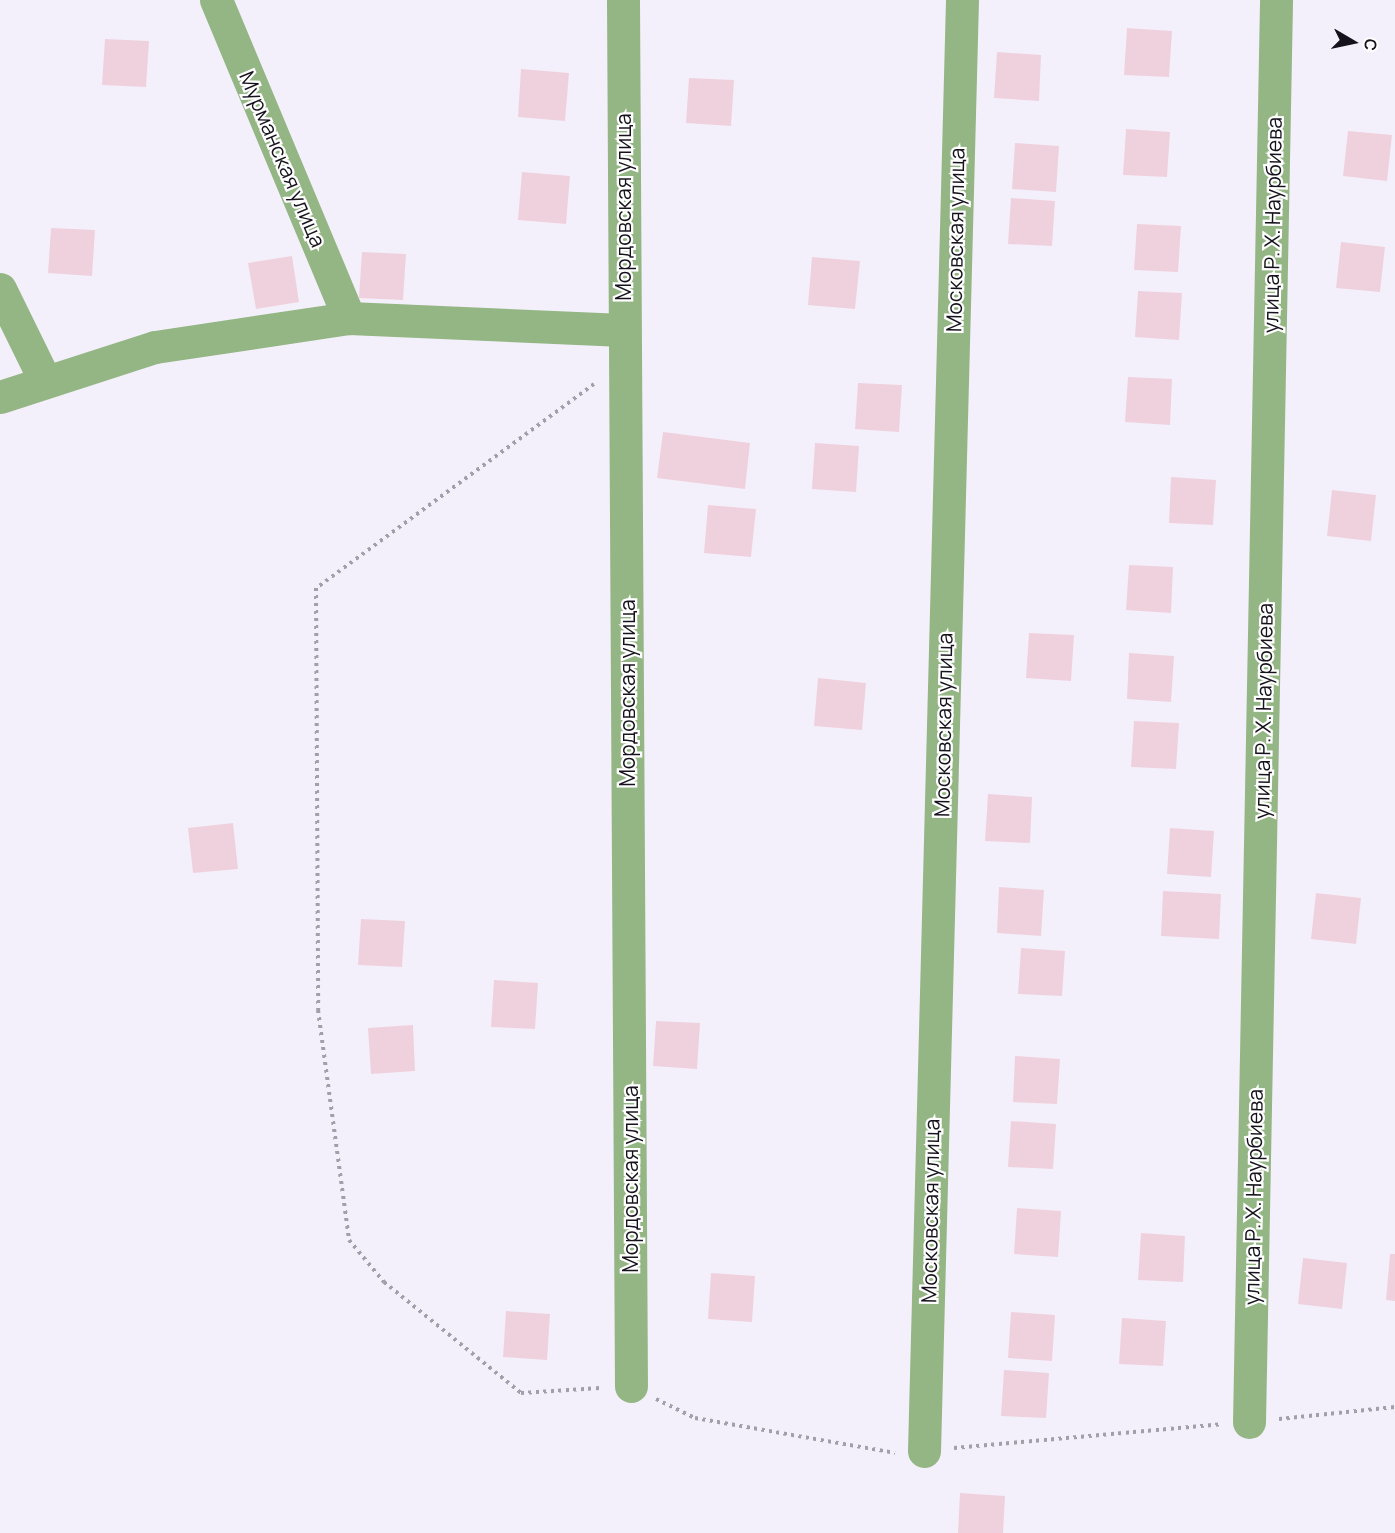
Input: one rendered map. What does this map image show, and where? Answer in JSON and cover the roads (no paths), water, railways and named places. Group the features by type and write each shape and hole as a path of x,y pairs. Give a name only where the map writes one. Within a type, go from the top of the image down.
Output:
{"street":[{"name":"Мурманская улица","path":"216,0 349,318"},
{"name":"Мордовская улица","path":"623,0 631,1386"},
{"name":"Московская улица","path":"924,1451 962,0"},
{"name":"улица Р. Х. Наурбиева","path":"1249,1422 1276,0"},
{"path":"0,289 45,381"},
{"path":"0,397 155,347 349,318 624,345"}]}
